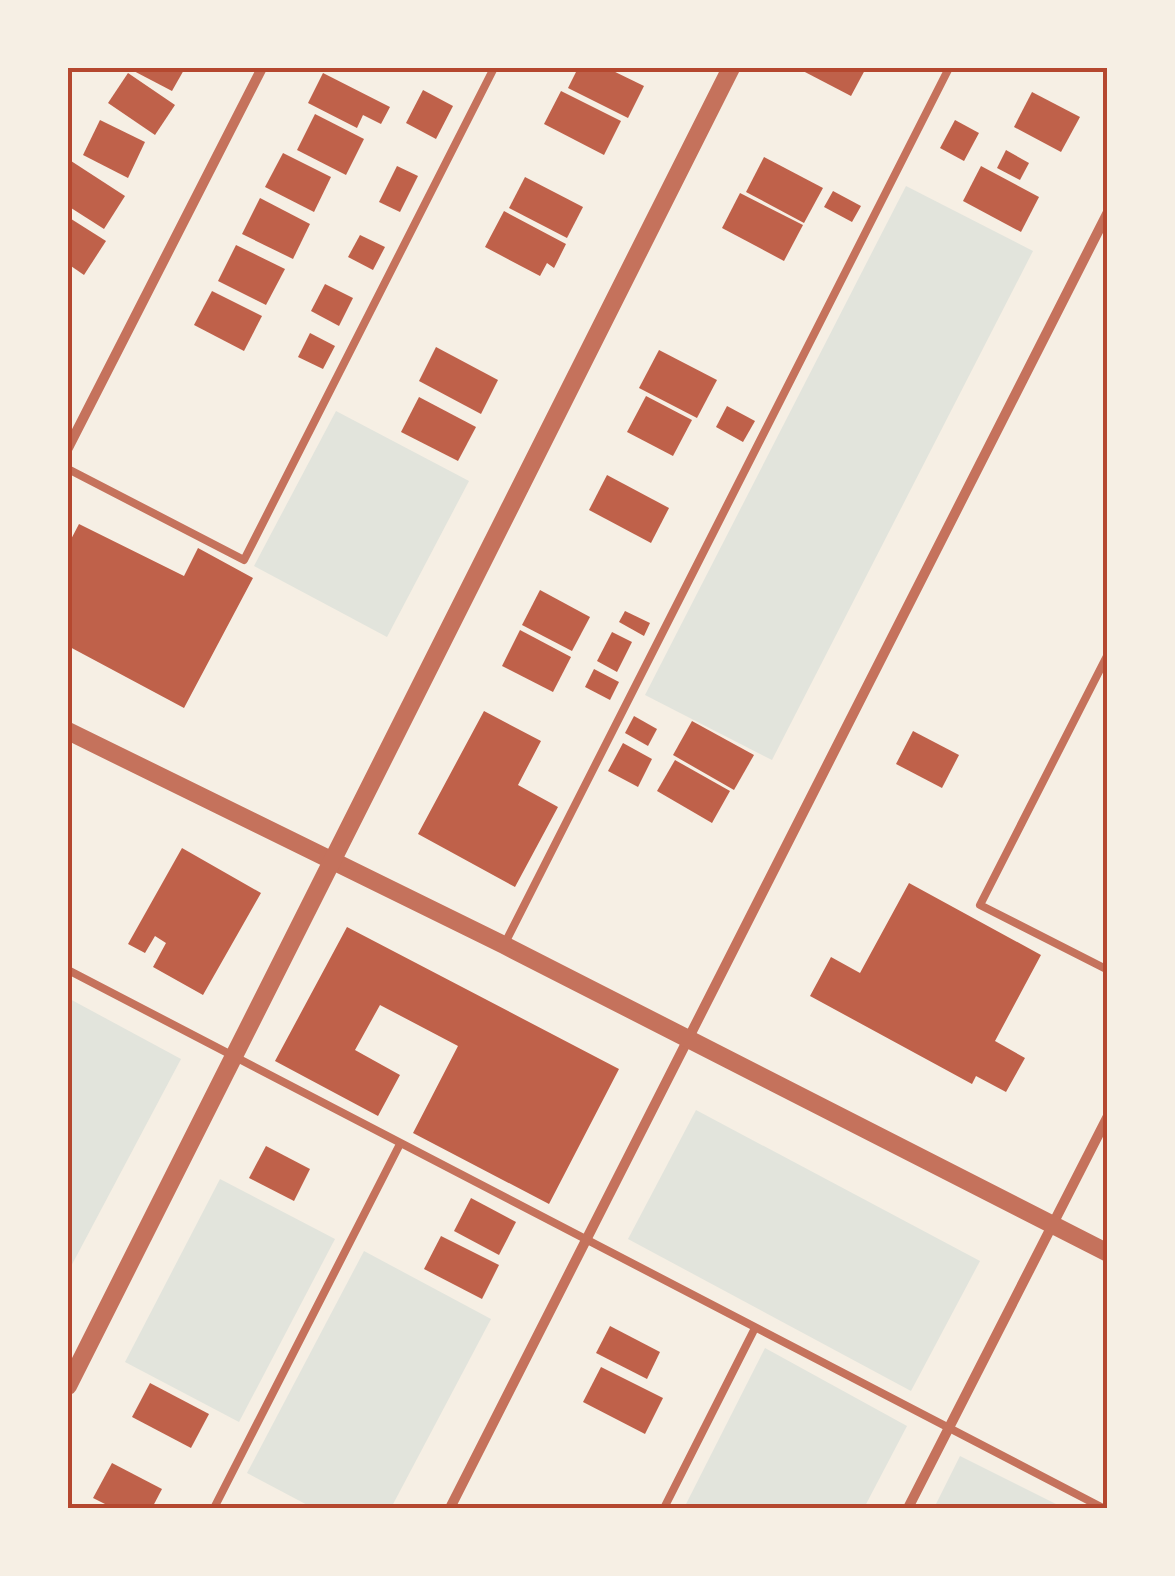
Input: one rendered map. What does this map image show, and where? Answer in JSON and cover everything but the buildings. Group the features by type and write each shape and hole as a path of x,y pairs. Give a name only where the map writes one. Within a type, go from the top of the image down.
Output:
{"street":[{"path":"68,448 262,68"},
{"path":"68,1386 731,68"},
{"path":"450,1508 1108,212"},
{"path":"68,730 504,944 1108,1253"},
{"path":"908,1508 1108,1116"}],"lane":[{"path":"68,469 244,560 494,68"},
{"path":"504,944 949,68"},
{"path":"1108,654 980,905 1108,970"},
{"path":"68,970 1103,1508"},
{"path":"214,1508 400,1144"},
{"path":"664,1508 755,1328"}],"shaded area":[{"path":"906,186 1033,251 772,760 645,695"},
{"path":"336,411 469,481 387,637 254,566"},
{"path":"68,998 181,1059 68,1272"},
{"path":"696,1110 980,1261 911,1391 628,1239"},
{"path":"220,1179 335,1239 239,1422 125,1362"},
{"path":"364,1251 491,1319 391,1508 313,1508 247,1473"},
{"path":"765,1348 907,1426 864,1508 684,1508"},
{"path":"960,1456 1064,1508 934,1508"}]}
